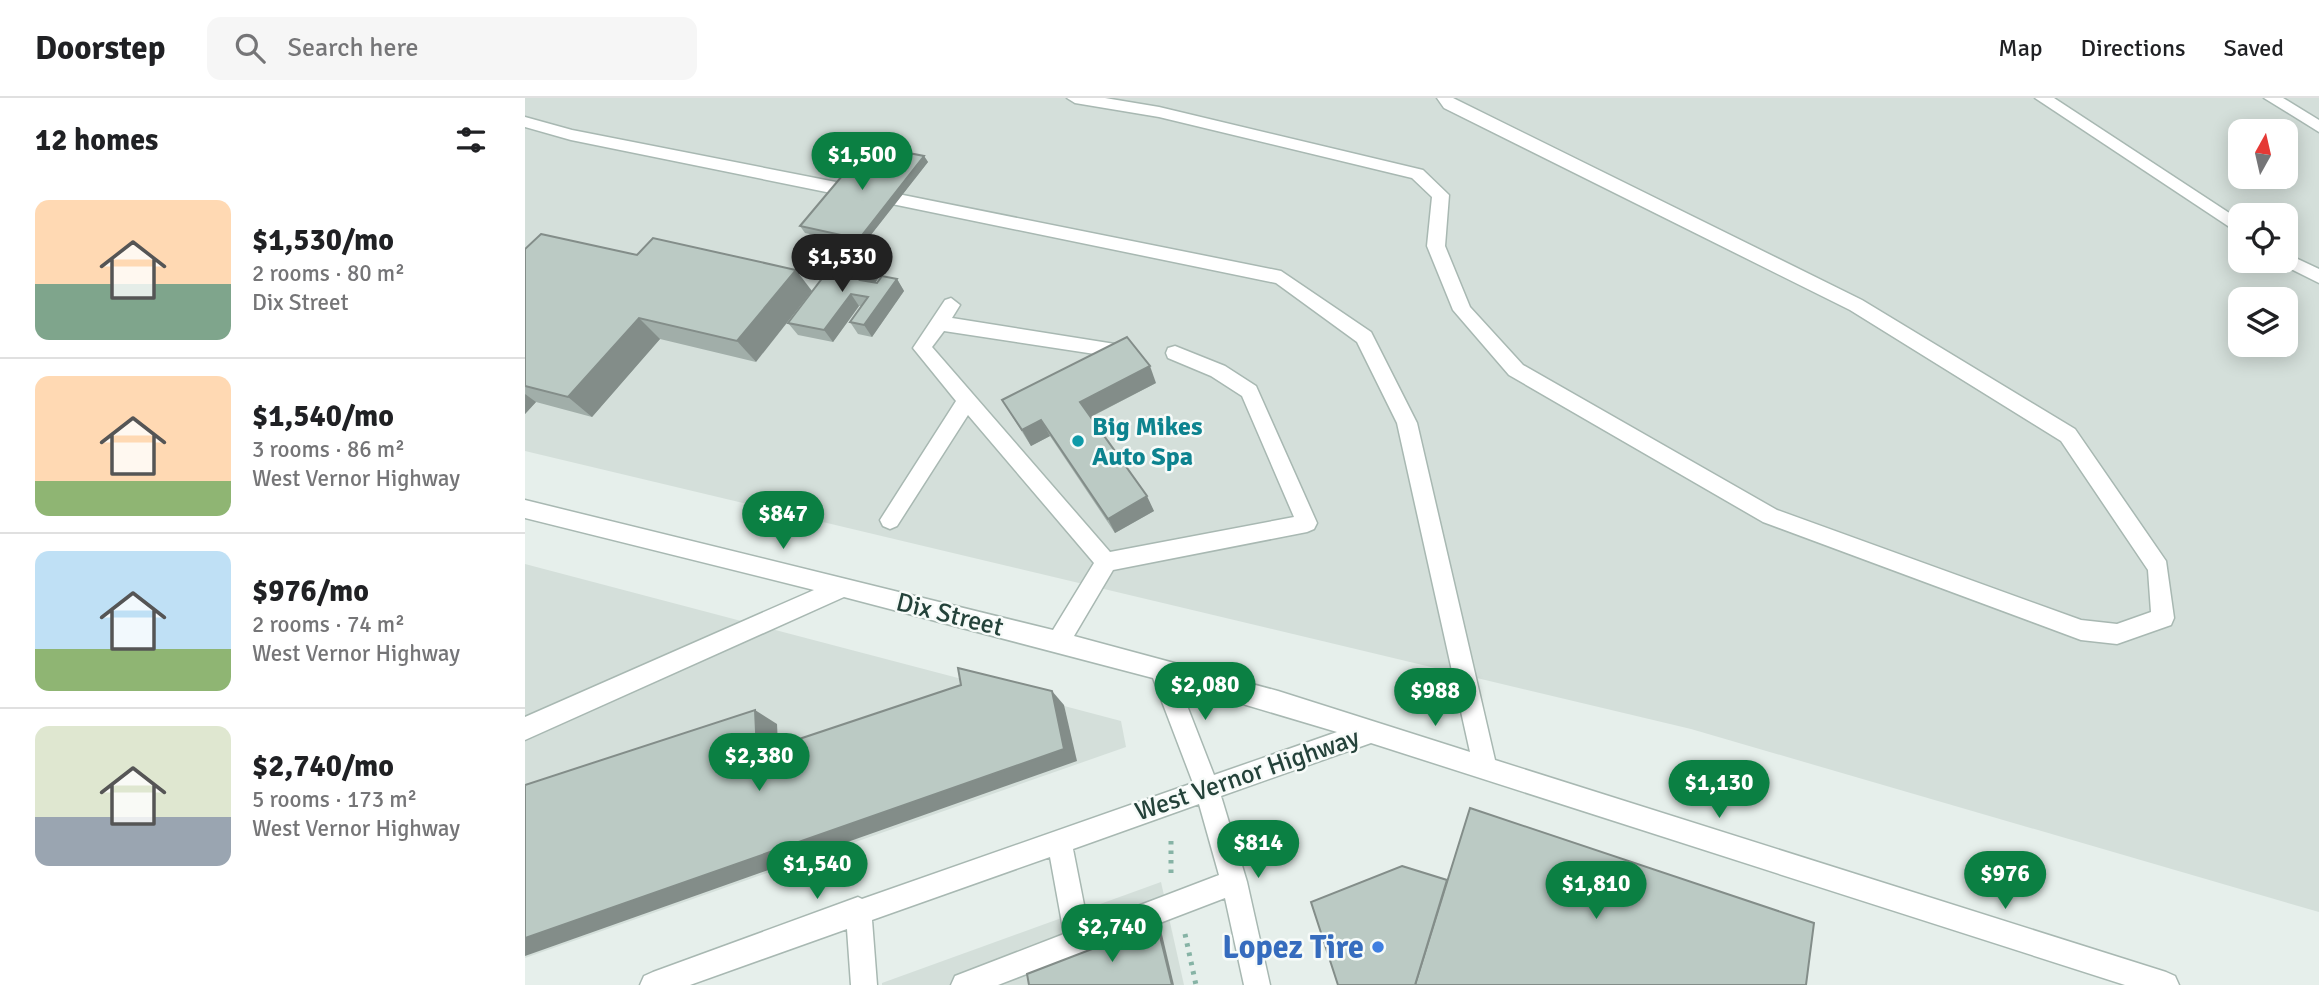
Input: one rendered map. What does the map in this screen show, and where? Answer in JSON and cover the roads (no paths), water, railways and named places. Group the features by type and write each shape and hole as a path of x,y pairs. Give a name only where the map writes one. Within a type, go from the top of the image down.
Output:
{"street":[{"path":"1075,98 1159,112 1416,174 1441,195 1436,246 1462,310 1516,370 1770,516 2081,630 2117,634 2163,618 2158,568 2068,435 1856,305 1450,104 1445,98"},
{"path":"2043,98 2228,220"},
{"path":"2272,98 2319,127"},
{"path":"525,122 571,135 841,189"},
{"path":"898,200 1281,278 1364,337 1407,423 1485,768"},
{"path":"2298,266 2319,277"},
{"path":"951,305 922,348 1106,562"},
{"path":"939,323 1108,349"},
{"path":"1058,642 1106,562 1307,523 1249,391 1218,371 1175,353"},
{"path":"890,520 967,401"},
{"name":"Dix Street","path":"525,509 1058,642 1373,731"},
{"path":"525,729 842,587"},
{"path":"1162,672 1207,788 1234,882 1257,985"},
{"name":"West Vernor Highway","path":"653,985 858,910 1373,731 2113,977 2166,985"},
{"path":"1059,840 1078,942"},
{"path":"964,985 997,979 1078,942 1234,882"},
{"path":"858,910 864,985"}],"place":[{"name":"Big Mikes Auto Spa","path":"1078,441"},
{"name":"Lopez Tire","path":"1378,947"}]}
